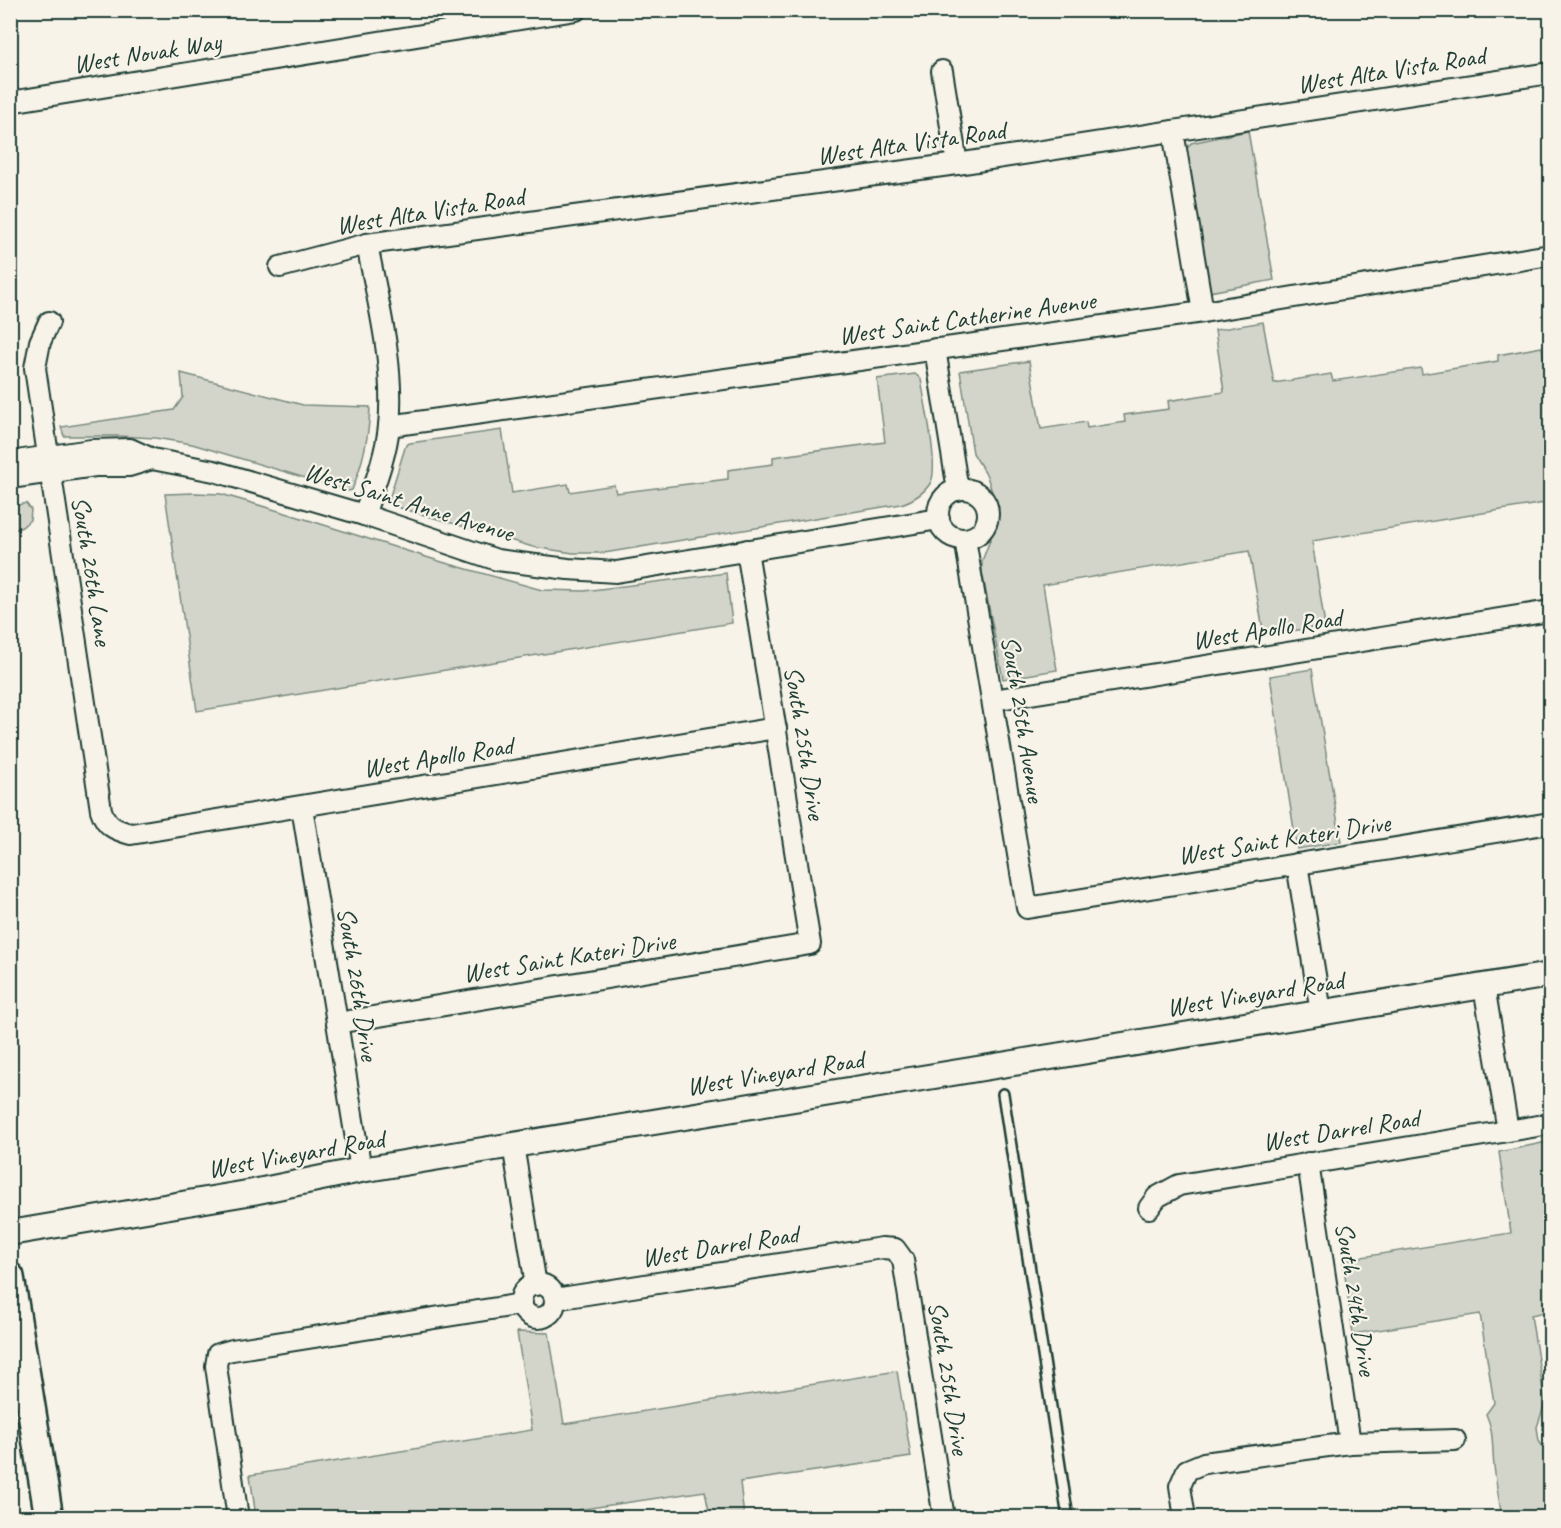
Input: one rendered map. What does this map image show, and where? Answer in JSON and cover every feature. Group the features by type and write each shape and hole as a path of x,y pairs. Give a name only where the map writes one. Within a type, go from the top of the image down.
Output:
{"main road":[{"path":"10,1277 49,1518"}],"street":[{"name":"West Novak Way","path":"10,102 576,10"},
{"path":"942,71 957,164"},
{"name":"West Alta Vista Road","path":"280,267 367,244 957,164 1551,73"},
{"path":"1173,131 1203,312"},
{"path":"364,515 381,464 389,426 389,368 367,244"},
{"name":"West Saint Catherine Avenue","path":"389,426 1203,312 1551,255"},
{"name":"South 26th Lane","path":"49,322 40,342 35,368 101,810 104,820 110,827"},
{"path":"935,349 958,490"},
{"name":"West Saint Anne Avenue","path":"10,478 91,450 130,449 152,459 214,471 364,515 497,560 568,569 616,572 939,519"},
{"name":"West Saint Anne Avenue","path":"10,462 48,464"},
{"path":"958,490 968,490 977,494 984,501 988,510 988,519 984,528 977,535 965,539 949,535 942,528 939,519 942,500 958,490"},
{"name":"South 25th Avenue","path":"965,539 1027,908"},
{"name":"South 25th Drive","path":"747,550 810,945"},
{"name":"West Apollo Road","path":"993,700 1551,611"},
{"name":"West Apollo Road","path":"110,827 131,834 776,728"},
{"name":"South 26th Drive","path":"302,807 361,1170"},
{"name":"West Saint Kateri Drive","path":"1027,908 1551,823"},
{"path":"1298,864 1321,1012"},
{"name":"West Saint Kateri Drive","path":"337,1023 810,945"},
{"name":"West Vineyard Road","path":"10,1233 242,1194 361,1170 1551,975"},
{"path":"1484,986 1508,1131"},
{"name":"West Darrel Road","path":"1149,1208 1157,1197 1179,1185 1308,1162 1551,1124"},
{"path":"513,1145 536,1285"},
{"name":"South 24th Drive","path":"1308,1162 1350,1443"},
{"name":"West Darrel Road","path":"555,1299 882,1248 895,1248"},
{"name":"South 25th Drive","path":"895,1248 903,1260 944,1518"},
{"path":"536,1285 547,1287 555,1299 550,1313 544,1317 530,1316 524,1311 522,1304 522,1297 526,1290 536,1285"},
{"path":"238,1518 216,1366 218,1354 522,1304"},
{"path":"1185,1518 1180,1486 1186,1470 1204,1464 1350,1443 1455,1440"}],"lane":[{"path":"1003,1094 1068,1518"}],"shaded area":[{"path":"1248,131 1274,280 1209,292 1186,150 1191,143"},
{"path":"1263,322 1274,383 1331,374 1333,381 1421,368 1422,374 1498,361 1498,355 1542,347 1550,399 1550,502 1312,541 1325,626 1264,635 1249,551 1043,585 1057,670 1003,679 982,572 982,561 997,522 997,508 987,476 973,453 960,371 1029,361 1041,429 1086,422 1087,428 1125,422 1124,415 1169,409 1168,401 1224,392 1215,330"},
{"path":"181,373 303,405 370,407 365,449 352,490 192,444 155,438 64,436 61,427 174,410 183,397"},
{"path":"915,374 921,379 928,416 933,474 931,482 922,493 901,504 604,553 573,553 533,547 394,506 389,499 406,445 502,430 512,493 568,484 570,492 614,485 616,493 728,479 728,470 773,464 773,457 885,442 877,379"},
{"path":"165,494 221,494 442,562 542,590 584,591 726,573 732,623 197,711"},
{"path":"26,503 31,510 30,520 22,527 11,531 11,507"},
{"path":"1312,669 1341,842 1297,849 1270,676"},
{"path":"1547,1142 1550,1165 1550,1311 1531,1315 1545,1403 1537,1427 1539,1441 1550,1458 1550,1517 1502,1517 1492,1433 1486,1414 1494,1403 1480,1314 1353,1334 1343,1260 1511,1233 1499,1152"},
{"path":"517,1332 549,1333 564,1424 897,1371 911,1457 740,1482 744,1517 710,1517 705,1491 529,1517 256,1517 250,1475 532,1430"}]}
